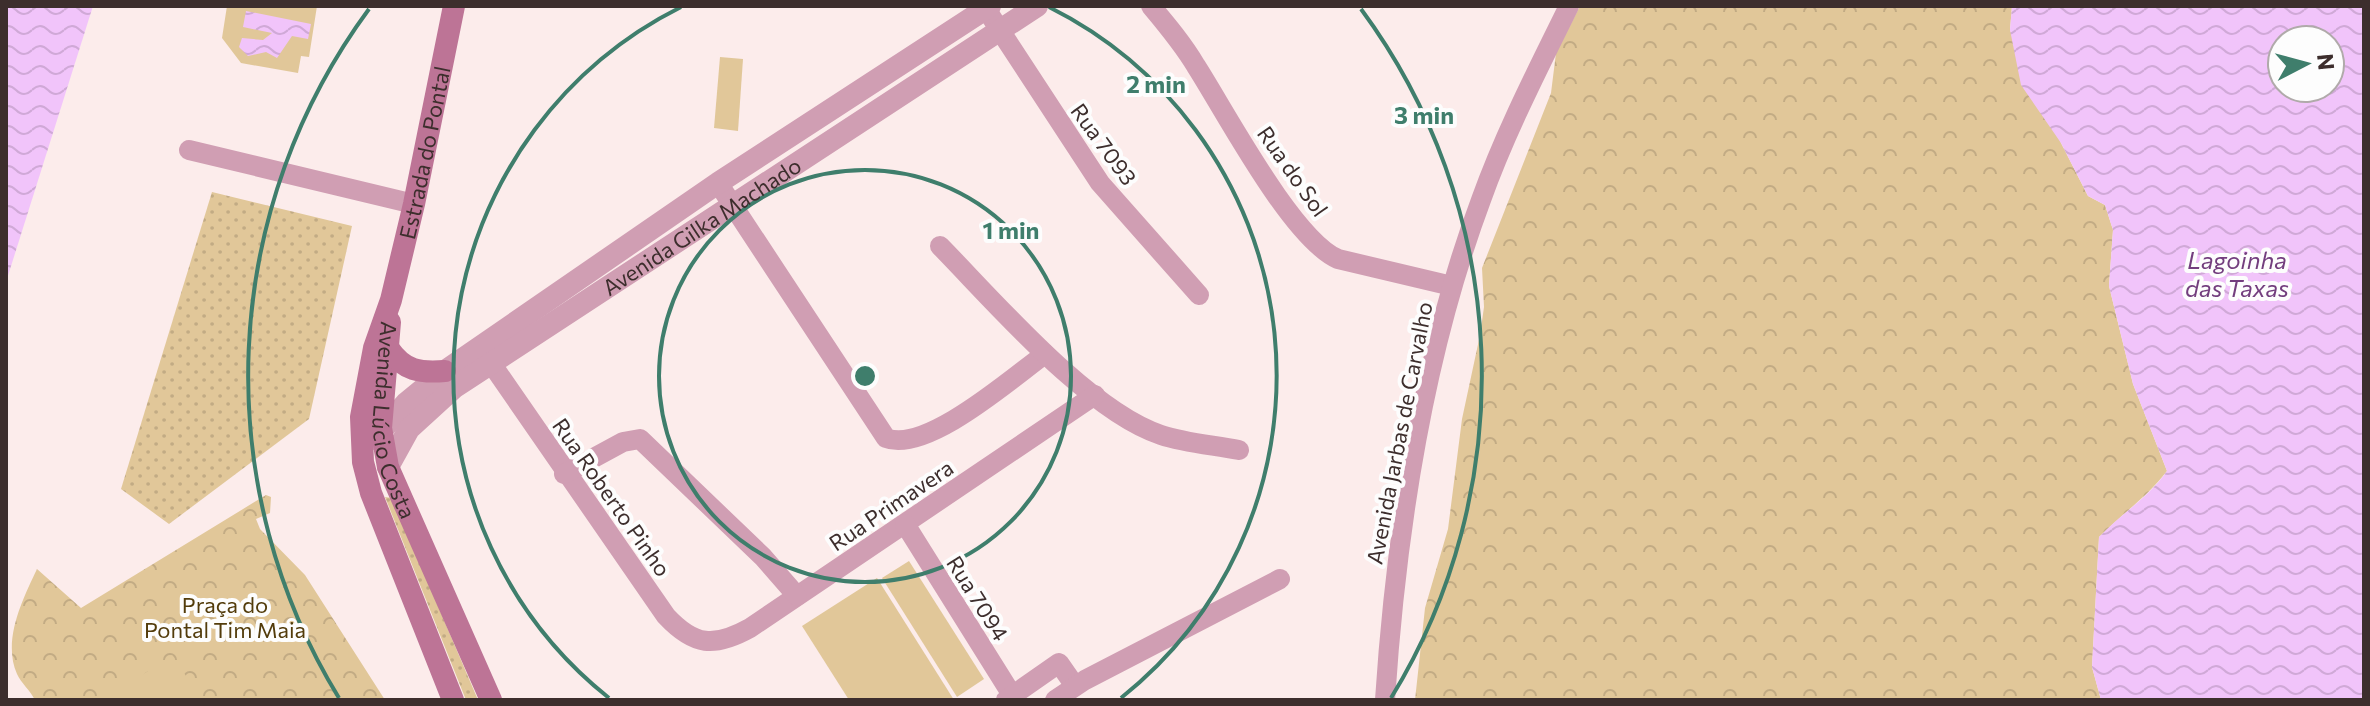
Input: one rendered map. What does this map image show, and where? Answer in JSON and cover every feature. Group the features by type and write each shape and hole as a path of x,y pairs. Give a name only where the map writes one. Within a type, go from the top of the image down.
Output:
{"main road":[{"name":"Estrada do Pontal","path":"391,300 454,6"},
{"name":"Avenida Lúcio Costa","path":"391,300 381,428 388,467 491,700"},
{"name":"Avenida Lúcio Costa","path":"391,300 374,348 361,417 363,462 371,493 453,700"},
{"path":"389,349 406,367 418,372 445,371"}],"street":[{"name":"Avenida Gilka Machado","path":"388,467 409,429 425,410 491,363 1037,6"},
{"name":"Rua do Sol","path":"1151,6 1194,62 1270,186 1322,249 1338,259 1452,286"},
{"name":"Avenida Jarbas de Carvalho","path":"1385,700 1401,542 1430,378 1452,286 1481,198 1569,6"},
{"name":"Avenida Gilka Machado","path":"363,462 381,428 445,371 718,183 982,9"},
{"name":"Rua 7093","path":"982,9 1100,183 1199,295"},
{"path":"189,150 414,204"},
{"path":"718,183 886,438 897,441 927,436 1045,354"},
{"path":"940,246 1045,354 1095,395 1161,435 1239,450"},
{"name":"Rua Roberto Pinho","path":"491,363 564,474 666,616 682,634 708,642"},
{"name":"Rua Primavera","path":"708,642 737,635 1095,395"},
{"path":"564,474 623,442 640,439 763,557 797,596"},
{"name":"Rua 7094","path":"905,524 1009,698"},
{"path":"1055,700 1075,686 1280,579"},
{"path":"1009,698 1059,663 1075,686"}],"green space":[{"path":"227,6 317,6 309,57 301,56 298,73 241,63 222,38"},
{"path":"1580,6 2012,6 2010,30 2061,143 2088,196 2105,205 2113,230 2109,286 2133,384 2167,471 2099,537 2092,667 2101,700 1415,700 1425,608 1448,529 1462,419 1480,335 1484,307 1482,268 1551,93 1556,53"},
{"path":"720,57 743,59 738,131 714,128"},
{"path":"212,192 352,226 309,419 169,524 121,489"},
{"name":"Praça do Pontal Tim Maia","path":"266,495 271,497 270,513 256,519 260,529 305,575 385,700 35,700 17,674 12,647 16,620 37,569 81,608"},
{"path":"385,497 392,498 478,700 466,700"},
{"path":"909,561 984,679 957,697 882,578"},
{"path":"877,578 954,700 849,700 802,626"},
{"path":"172,655 198,694 190,700 116,700 112,695"}],"water":[{"path":"6,6 93,6 6,282"},
{"name":"Lagoinha das Taxas","path":"2012,6 2364,6 2364,700 2101,700 2092,667 2099,537 2152,489 2167,471 2133,384 2109,286 2113,230 2105,205 2088,196 2061,143 2021,85 2010,30"},
{"path":"246,11 311,24 308,39 292,36 277,58 266,52 248,56 239,47 242,38 263,40 272,33 243,27"}]}
